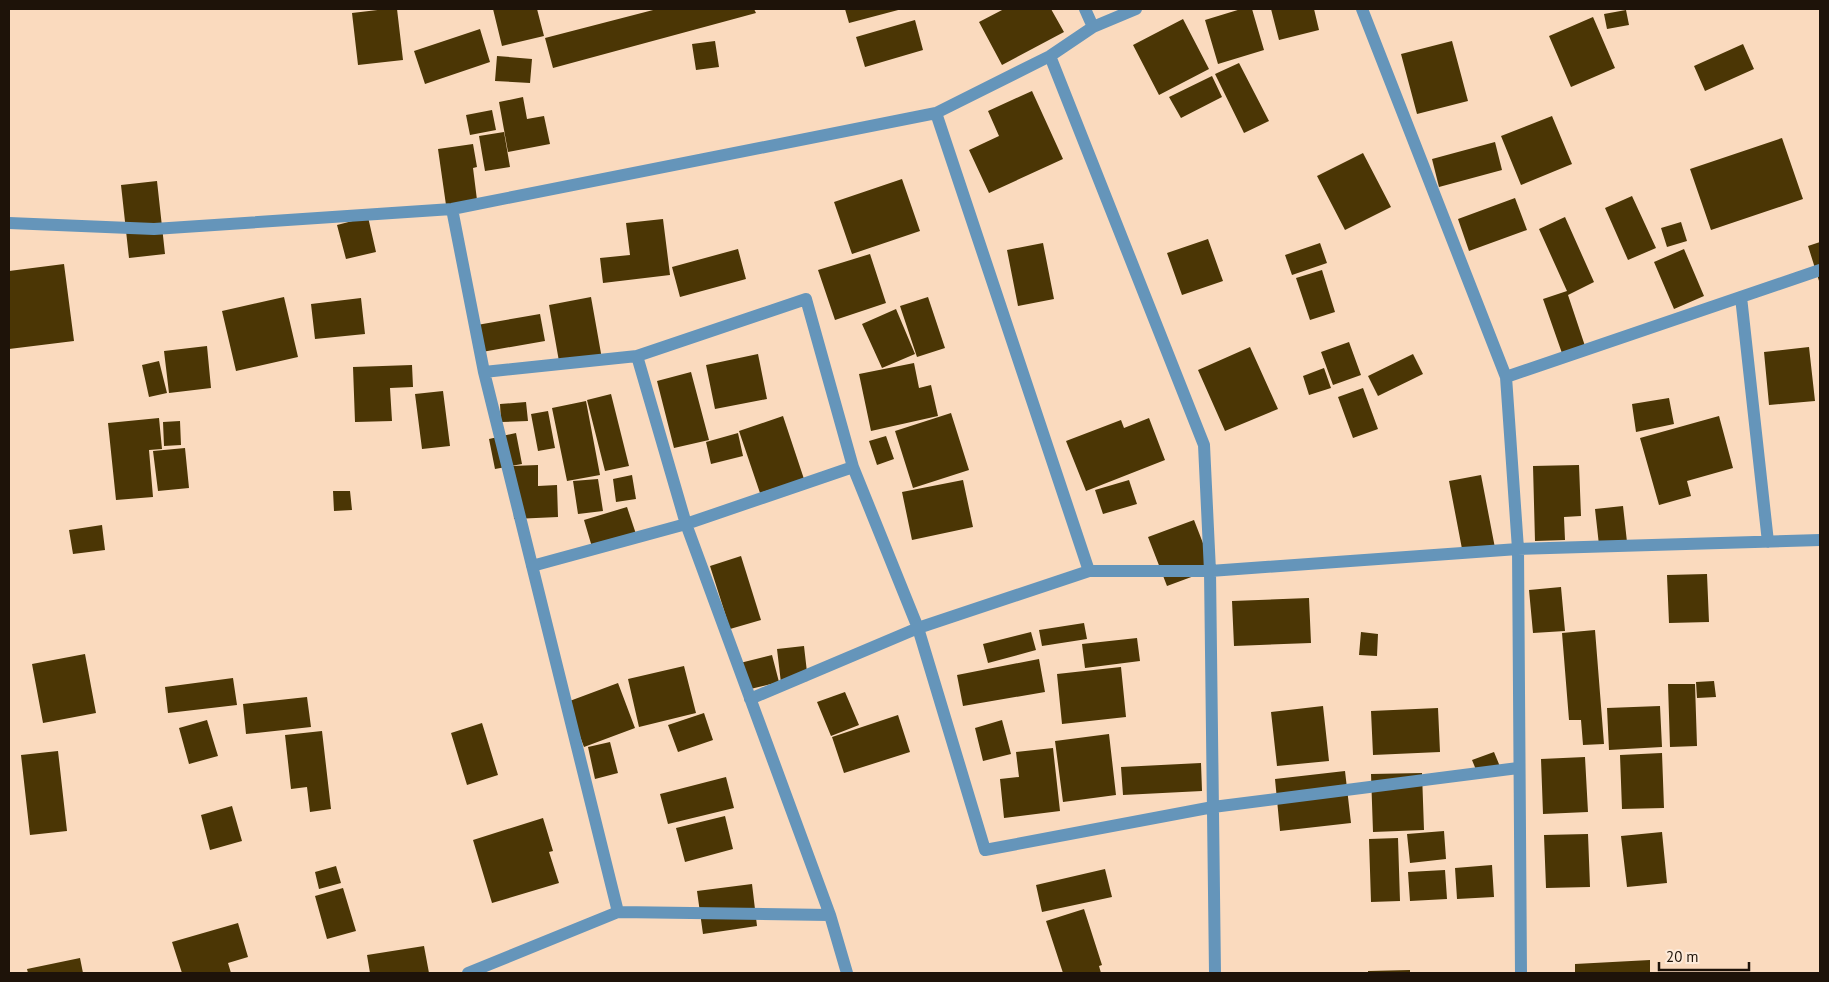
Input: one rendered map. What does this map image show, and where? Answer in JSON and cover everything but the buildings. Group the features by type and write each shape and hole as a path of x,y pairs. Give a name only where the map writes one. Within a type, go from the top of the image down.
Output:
{"street":[{"path":"1085,9 1093,27"},
{"path":"9,223 154,228 452,209 936,113 1050,56 1093,27 1136,9"},
{"path":"1362,9 1506,377 1518,550 1518,768 1521,973"},
{"path":"1050,56 1204,445 1210,571 1215,973"},
{"path":"936,113 1088,572"},
{"path":"452,209 484,372 618,912"},
{"path":"1506,377 1820,270"},
{"path":"1741,297 1768,542"},
{"path":"484,372 637,356 806,299 853,467 918,628 985,850 1214,807 1518,768"},
{"path":"637,356 686,524 830,915 846,973"},
{"path":"532,566 686,524 853,467"},
{"path":"750,699 918,628 1088,572 1210,571 1518,550 1820,540"},
{"path":"468,973 618,912 830,915"}]}
